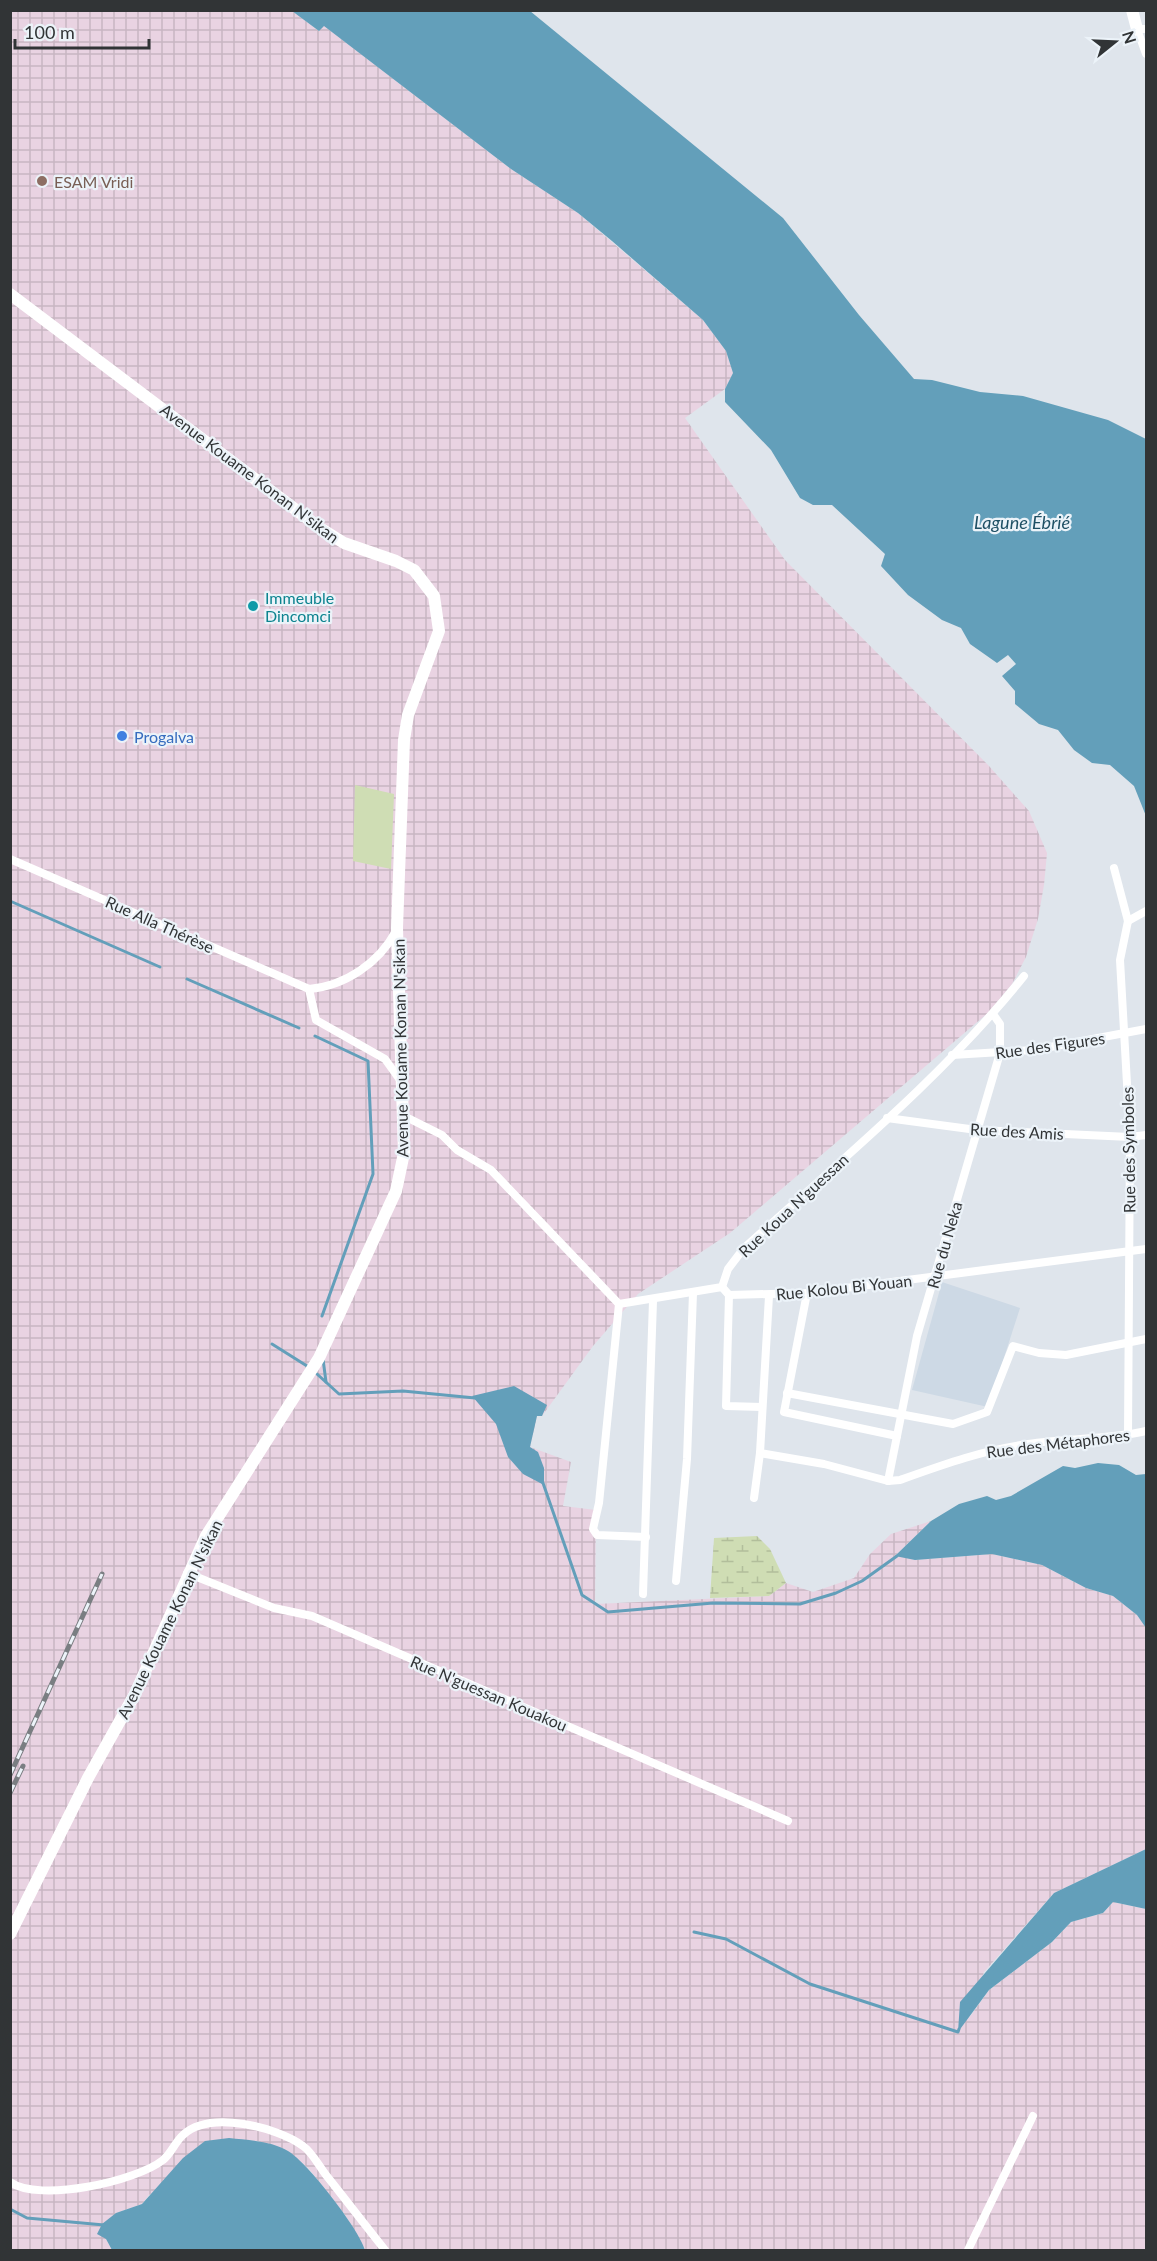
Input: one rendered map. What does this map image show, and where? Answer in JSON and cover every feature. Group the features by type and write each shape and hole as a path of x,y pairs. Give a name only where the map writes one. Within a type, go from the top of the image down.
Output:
{"street":[{"path":"1132,10 1142,29 1146,54"},
{"name":"Avenue Kouame Konan N'sikan","path":"10,294 320,528 344,543 396,561 414,570 434,596 439,631 408,715 404,740 397,928 404,1154 396,1191 319,1358 206,1536 187,1573 169,1622 135,1694 77,1799 10,1934"},
{"name":"Rue Alla Thérèse","path":"10,859 309,989"},
{"name":"Rue des Symboles","path":"1114,868 1128,921 1120,960 1130,1137 1128,1435"},
{"path":"1128,921 1146,911"},
{"path":"397,928 381,953 350,977 309,989 316,1020 385,1059 401,1081"},
{"name":"Rue Koua N'guessan","path":"722,1287 728,1269 744,1248 887,1118 952,1055 993,1014 1024,976"},
{"name":"Rue du Neka","path":"888,1481 917,1336 1000,1053 1000,1023 993,1014"},
{"name":"Rue des Figures","path":"952,1055 1034,1050 1146,1029"},
{"path":"402,1115 442,1135 457,1150 491,1170 619,1304 599,1503 594,1529 597,1535 646,1537"},
{"name":"Rue des Amis","path":"887,1118 977,1130 1130,1137 1146,1135"},
{"name":"Rue Kolou Bi Youan","path":"729,1295 769,1296 807,1293 1146,1249"},
{"path":"619,1304 722,1287 729,1295 726,1406 762,1407"},
{"path":"676,1581 687,1459 693,1293"},
{"path":"807,1293 783,1410 788,1414 897,1436"},
{"path":"754,1498 760,1453 769,1296"},
{"path":"643,1594 653,1300"},
{"path":"787,1393 953,1424 987,1412 1013,1346 1039,1353 1066,1355 1146,1339"},
{"name":"Rue des Métaphores","path":"760,1453 824,1464 888,1481 900,1480 988,1450 1128,1435 1146,1431"},
{"name":"Rue N'guessan Kouakou","path":"187,1573 274,1608 312,1616 788,1821"},
{"path":"968,2250 1033,2116"},
{"path":"10,2182 36,2192 70,2190 130,2175 163,2160 183,2134 200,2125 248,2124 277,2133 304,2147 385,2250"}],"shaded area":[{"path":"11,11 292,11 319,31 323,25 511,169 578,213 703,320 726,351 733,373 725,389 685,418 785,560 989,766 1029,811 1047,853 1044,885 1038,919 1026,957 1012,984 989,1012 730,1233 638,1294 593,1346 542,1416 537,1416 530,1447 571,1462 563,1506 596,1510 595,1604 769,1596 786,1583 813,1592 854,1578 870,1554 891,1534 931,1521 896,1555 915,1560 992,1554 1042,1565 1086,1588 1113,1596 1137,1615 1146,1628 1146,1849 1054,1893 984,1972 969,2018 989,1990 1052,1942 1071,1922 1103,1913 1113,1902 1146,1909 1146,2250 365,2250 345,2215 309,2169 288,2151 257,2141 149,2195 142,2204 116,2213 106,2239 112,2250 11,2250"},
{"path":"942,1282 1020,1308 988,1407 912,1390"}],"green space":[{"path":"355,785 394,794 391,869 353,861"},
{"path":"757,1536 770,1549 786,1583 769,1596 710,1598 714,1538"}],"water":[{"name":"Lagune Ébrié","path":"292,11 530,11 783,218 859,315 914,379 932,380 980,392 1023,396 1108,420 1146,439 1146,816 1134,786 1110,765 1092,763 1074,750 1058,730 1039,724 1015,704 1015,691 1002,676 1016,664 1008,655 997,663 970,644 961,628 942,620 908,595 881,566 885,554 832,505 813,505 800,498 771,450 725,402 725,389 733,373 726,351 703,320 578,213 511,169 324,26 319,31"},
{"path":"514,1386 547,1405 542,1416 537,1416 530,1447 538,1452 544,1468 544,1485 523,1474 508,1457 496,1424 472,1396"},
{"path":"1098,1463 1119,1465 1136,1475 1146,1474 1146,1628 1137,1615 1113,1596 1086,1588 1042,1565 992,1554 915,1560 895,1556 931,1521 959,1504 987,1496 996,1500 1011,1496 1063,1466 1075,1468"},
{"path":"1146,1849 1146,1909 1113,1902 1103,1913 1071,1922 1052,1942 989,1990 958,2032 960,2002 1054,1893"},
{"path":"229,2138 275,2145 297,2158 320,2182 343,2213 365,2250 112,2250 106,2239 97,2234 102,2224 116,2213 142,2204 183,2158 205,2141"}],"waterway":[{"path":"10,901 160,967"},
{"path":"187,979 299,1028"},
{"path":"315,1036 368,1061 373,1174 322,1316"},
{"path":"272,1344 307,1366"},
{"path":"323,1359 326,1382"},
{"path":"317,1374 339,1394 403,1391 475,1398"},
{"path":"543,1483 582,1595 608,1612 713,1603 800,1604 836,1593 862,1581 897,1556"},
{"path":"694,1932 726,1939 810,1984 958,2032 959,2029"},
{"path":"10,2209 27,2218 104,2225"}],"railway":[{"path":"10,1775 102,1574"},
{"path":"10,1793 23,1766"}],"place":[{"name":"ESAM Vridi","path":"42,181"},
{"name":"Immeuble Dincomci","path":"253,606"},
{"name":"Progalva","path":"122,736"}]}
